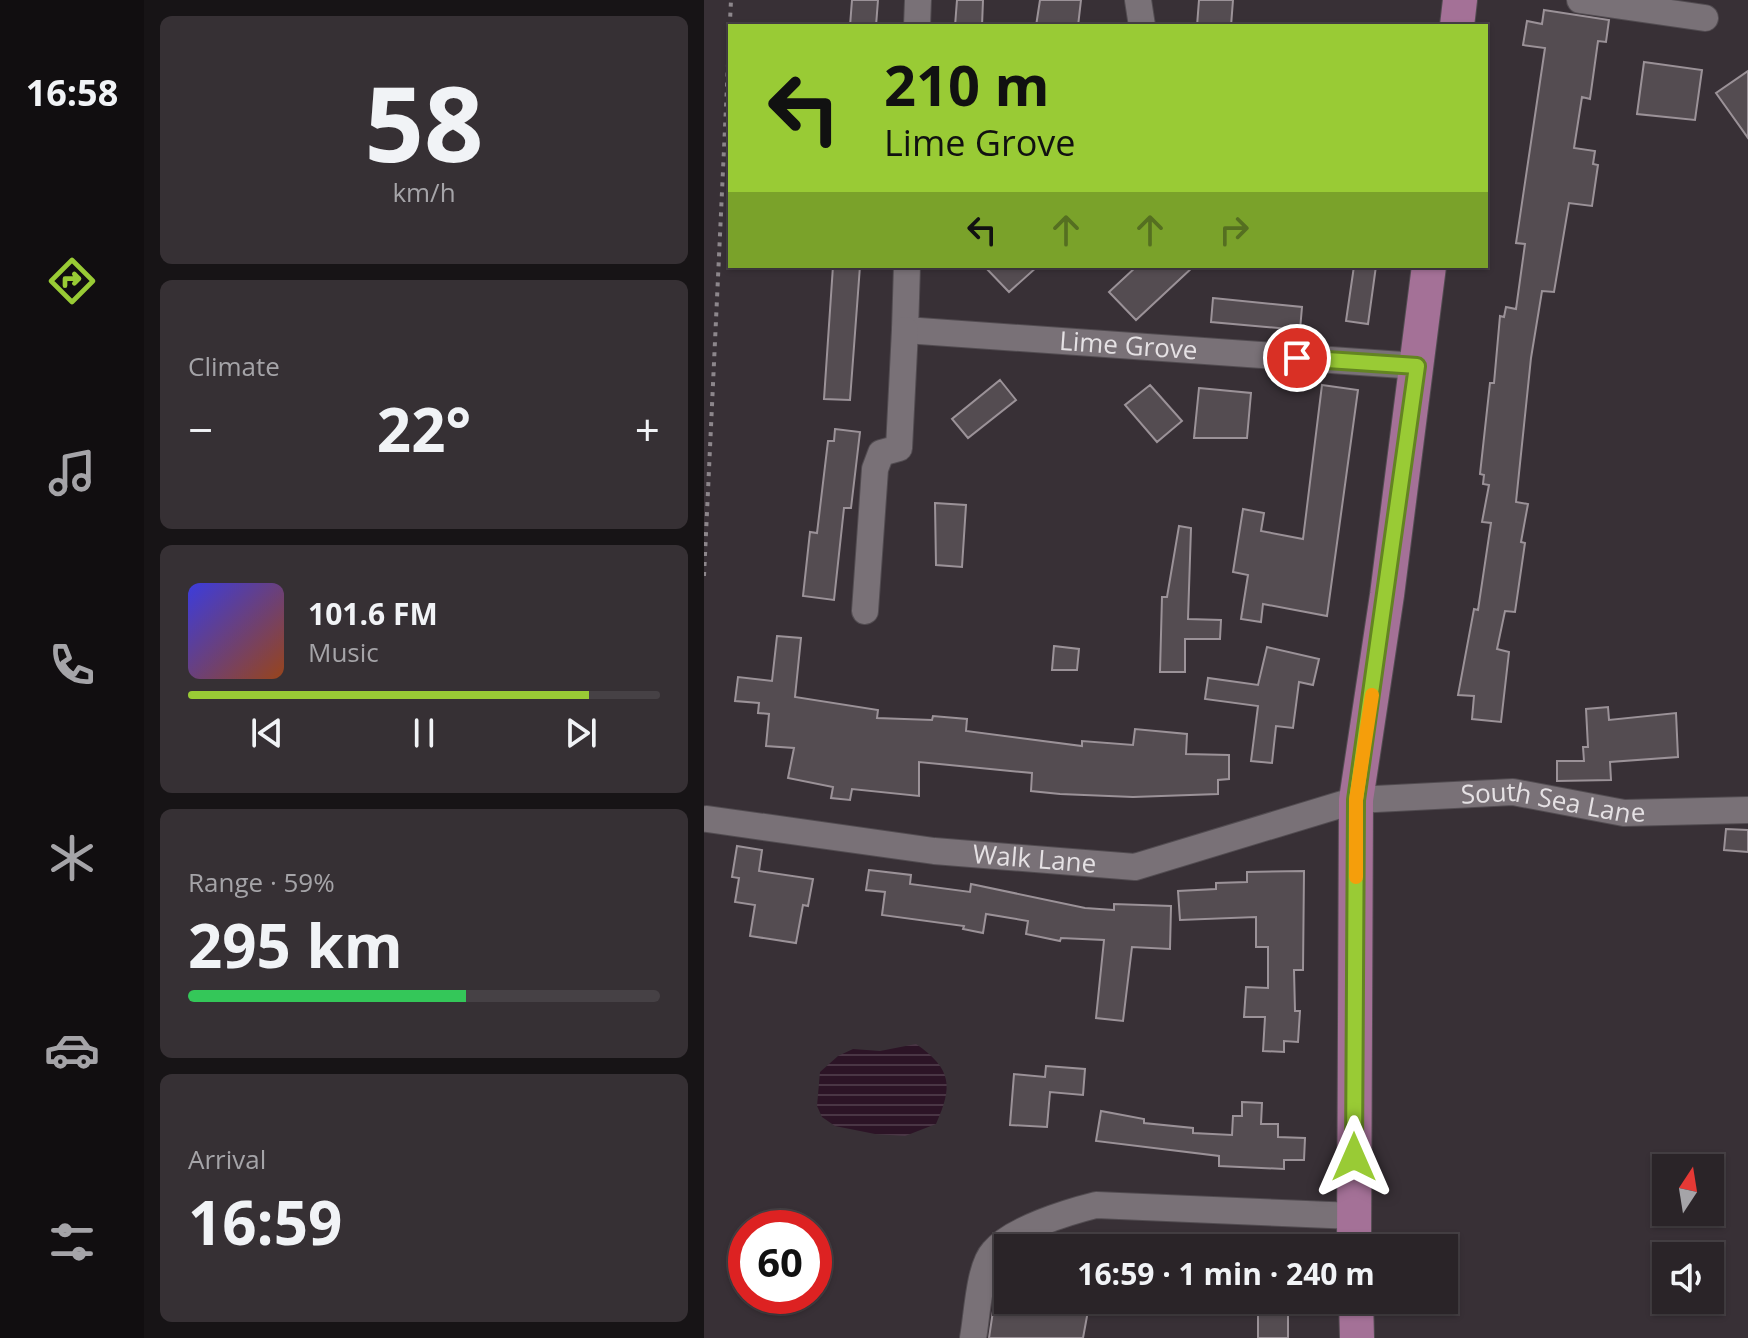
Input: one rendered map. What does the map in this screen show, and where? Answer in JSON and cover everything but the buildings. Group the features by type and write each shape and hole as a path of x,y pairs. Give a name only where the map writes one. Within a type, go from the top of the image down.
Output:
{"main road":[{"path":"1457,24 1460,0"},
{"path":"1354,1232 1356,800 1429,268"},
{"path":"1356,1314 1357,1338"}],"street":[{"path":"917,24 918,0"},
{"path":"1138,0 1142,24"},
{"path":"1580,0 1705,18"},
{"path":"865,611 875,469 881,453 899,448 907,268"},
{"name":"Lime Grove","path":"905,330 1417,366"},
{"name":"South Sea Lane","path":"1356,800 1513,792 1624,813 1748,810"},
{"name":"Walk Lane","path":"707,819 934,851 1135,867 1356,800"},
{"path":"973,1338 985,1268 992,1253 1006,1241 1065,1213 1096,1205 1134,1207 1354,1232"}],"path":[{"path":"730,24 731,0"},
{"path":"704,576 728,64"}],"shaded area":[{"path":"916,1044 937,1062 946,1079 945,1099 936,1124 905,1136 835,1126 822,1117 817,1106 820,1072 838,1056 853,1049 880,1051"}],"slow traffic":[{"path":"1356,877 1356,800 1372,695"}],"route":[{"path":"1297,358 1417,366 1356,800 1354,1157"}]}
